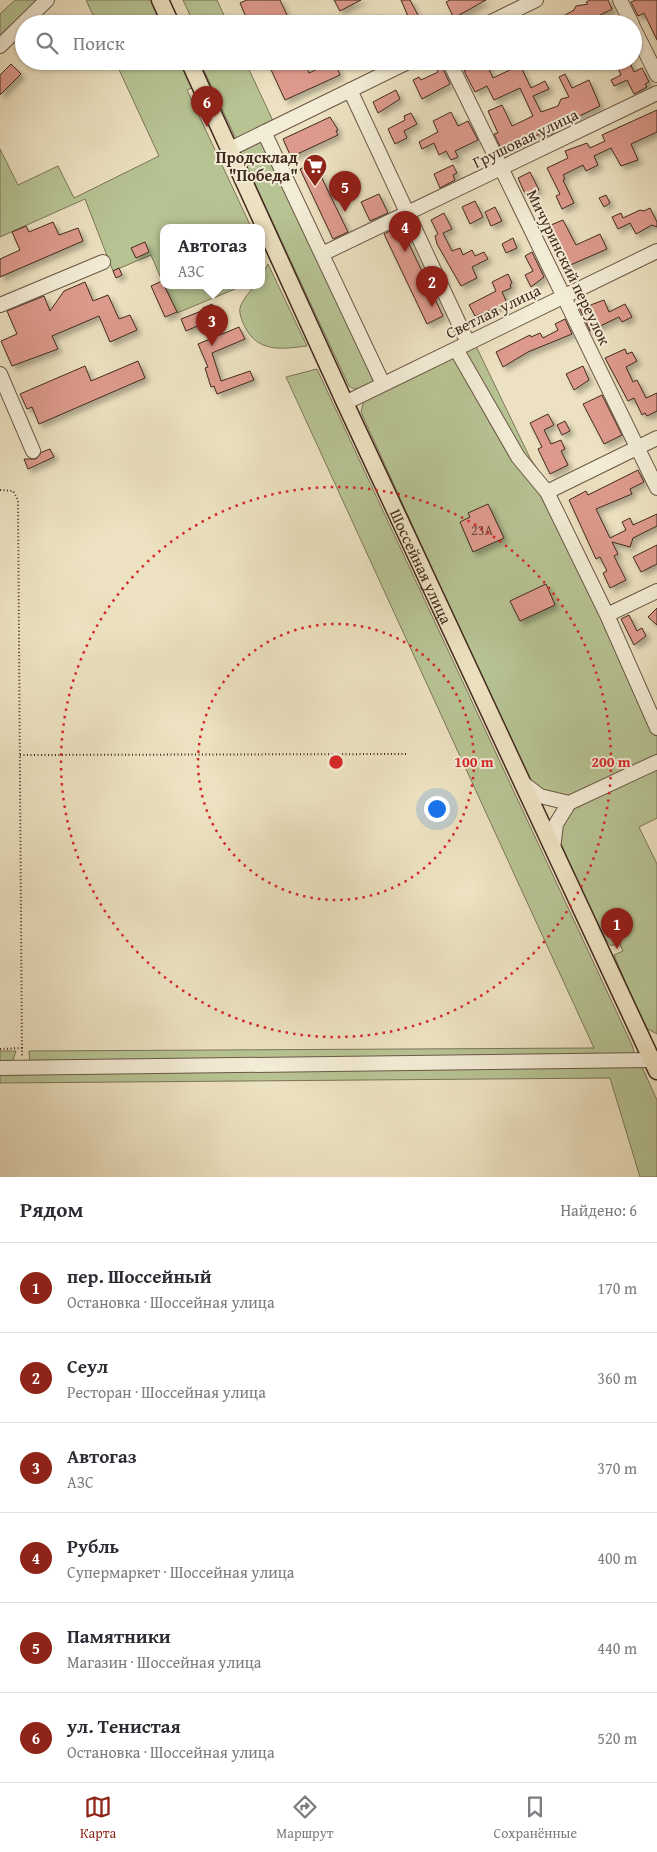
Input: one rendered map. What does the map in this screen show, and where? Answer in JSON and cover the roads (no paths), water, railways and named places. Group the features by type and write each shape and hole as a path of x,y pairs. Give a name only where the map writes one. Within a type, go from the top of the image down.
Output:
{"main road":[{"path":"160,0 168,15"},
{"name":"Шоссейная улица","path":"193,70 264,224"},
{"name":"Шоссейная улица","path":"265,227 344,403 654,1065"}],"street":[{"path":"32,15 47,0"},
{"path":"505,15 536,0"},
{"path":"620,0 627,15"},
{"path":"0,46 15,31"},
{"path":"642,45 657,75"},
{"path":"230,149 391,70"},
{"name":"Мичуринский переулок","path":"453,70 657,488"},
{"path":"350,90 408,214 462,346 518,457 547,492 607,615 657,728"},
{"name":"Грушовая улица","path":"322,254 657,94"},
{"path":"264,132 383,384"},
{"name":"Светлая улица","path":"344,403 657,251"},
{"path":"0,305 102,262"},
{"path":"0,374 33,451"},
{"path":"547,492 657,438"},
{"path":"536,480 554,484 569,481"},
{"path":"607,615 657,591"},
{"path":"553,849 556,824 569,803 657,762"},
{"path":"522,783 540,796 569,803"},
{"path":"0,1068 654,1065"}],"place":[{"name":"ул. Тенистая","path":"207,127"},
{"name":"Продсклад \"Победа\"","path":"315,187"},
{"name":"Памятники","path":"345,212"},
{"name":"Рубль","path":"405,252"},
{"name":"Сеул","path":"432,307"},
{"name":"Автогаз","path":"212,346"},
{"name":"пер. Шоссейный","path":"617,949"}]}
